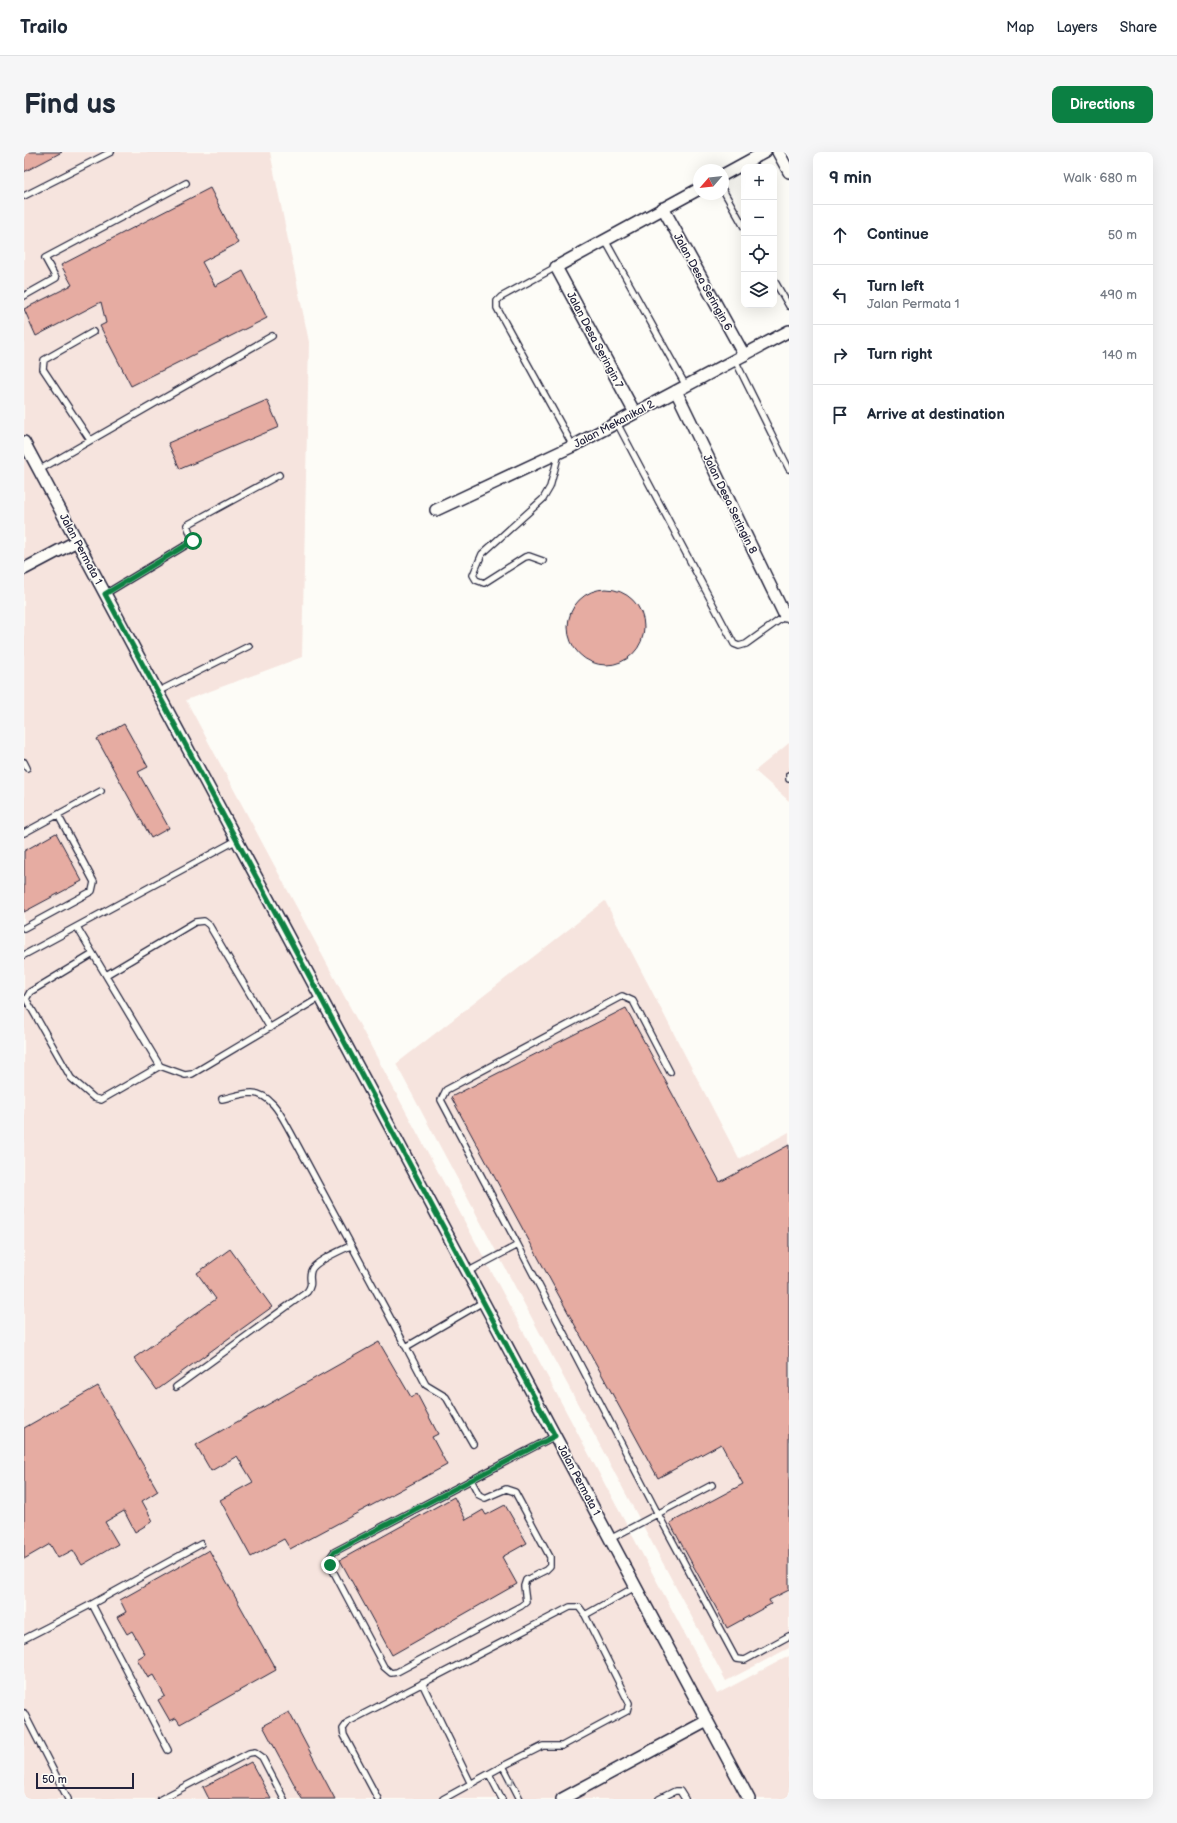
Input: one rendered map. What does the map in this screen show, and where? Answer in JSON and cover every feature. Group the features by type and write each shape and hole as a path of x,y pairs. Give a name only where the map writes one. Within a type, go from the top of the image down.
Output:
{"street":[{"path":"729,172 765,152"},
{"path":"778,152 789,172"},
{"path":"556,267 693,191"},
{"name":"Jalan Desa Seringin 6","path":"663,208 739,358"},
{"name":"Jalan Desa Seringin 7","path":"556,267 635,413"},
{"name":"Jalan Mekanikal 2","path":"436,510 573,446 789,331"},
{"name":"Jalan Desa Seringin 8","path":"676,391 787,614"},
{"name":"Jalan Permata 1","path":"24,442 749,1799"},
{"path":"24,569 77,541"},
{"path":"562,1799 707,1721"}],"lane":[{"path":"24,196 111,152"},
{"path":"24,296 56,278 45,258 186,183"},
{"path":"729,200 741,222"},
{"path":"605,240 686,386"},
{"path":"556,267 501,297 497,301 497,308 573,446"},
{"path":"777,285 789,306"},
{"path":"90,440 43,369 44,360 93,332"},
{"path":"39,470 272,336"},
{"path":"739,358 789,469"},
{"path":"617,423 734,644 739,646 746,644 787,614"},
{"path":"543,560 529,556 525,557 484,583 476,580 473,575 482,554 543,499 550,487 559,452"},
{"path":"105,594 193,541 187,525 279,476"},
{"path":"157,692 249,646"},
{"path":"24,762 27,768"},
{"path":"24,833 102,791"},
{"path":"24,928 92,891 94,882 58,815"},
{"path":"24,955 237,840"},
{"path":"106,975 195,922 204,921 208,925 270,1028"},
{"path":"77,927 160,1066 185,1075 192,1074 321,997"},
{"path":"93,954 30,992 26,999 70,1078 94,1098 101,1100 160,1066"},
{"path":"670,1072 633,1001 622,996 446,1090 441,1100 736,1660 745,1660 789,1636"},
{"path":"222,1099 253,1093 261,1096 274,1105 426,1385 446,1397 473,1444"},
{"path":"467,1272 518,1244"},
{"path":"176,1387 308,1292 311,1287 310,1271 314,1265 350,1246"},
{"path":"406,1347 483,1302"},
{"path":"471,1480 479,1495 485,1498 506,1489 515,1492 550,1557 550,1566 546,1570 526,1580 524,1586 526,1602 522,1606 397,1672 391,1673 384,1667 330,1565 329,1559 334,1552 471,1480 555,1436"},
{"path":"610,1539 712,1485"},
{"path":"24,1639 92,1604 200,1544"},
{"path":"585,1615 636,1587"},
{"path":"92,1604 168,1750"},
{"path":"378,1799 344,1735 343,1729 348,1722 570,1608 579,1608 585,1615 629,1703 627,1711 562,1746 543,1746 443,1799"},
{"path":"422,1683 471,1784"},
{"path":"24,1714 68,1799"},
{"path":"161,1799 252,1752 258,1753 262,1757 284,1799"},
{"path":"503,1766 520,1799"},
{"path":"489,1774 502,1799"},
{"path":"659,1799 675,1791 680,1791 685,1799"}],"shaded area":[{"path":"24,152 270,152 309,342 302,657 186,700 717,1694 789,1656 789,1799 24,1799"},
{"path":"789,743 789,801 755,771"},
{"path":"605,901 739,1159 789,1132 789,1648 726,1681 396,1064"}],"building":[{"path":"24,152 62,152 24,172"},
{"path":"210,188 238,243 202,262 215,286 243,271 267,318 131,386 100,326 106,323 101,302 36,336 24,309 72,285 61,265"},
{"path":"267,400 279,427 180,469 168,443"},
{"path":"606,589 620,592 633,600 641,613 644,627 641,641 633,654 620,662 606,665 592,662 579,654 571,641 568,627 571,613 579,600 592,592"},
{"path":"124,724 148,767 138,772 169,828 151,838 97,739"},
{"path":"56,833 82,881 24,912 24,851"},
{"path":"626,1008 720,1182 789,1145 789,1590 769,1600 771,1604 727,1628 670,1523 743,1484 721,1444 658,1478 451,1097"},
{"path":"230,1249 272,1307 157,1390 134,1358 216,1299 197,1273"},
{"path":"379,1342 411,1397 417,1394 438,1434 432,1437 447,1465 290,1549 284,1539 251,1557 220,1500 253,1482 237,1456 211,1471 196,1445"},
{"path":"98,1386 158,1491 142,1501 153,1521 135,1532 124,1511 105,1522 118,1544 82,1565 73,1550 58,1558 50,1544 24,1559 24,1428"},
{"path":"454,1497 466,1520 483,1510 486,1515 505,1505 527,1543 502,1557 517,1584 392,1655 340,1560"},
{"path":"209,1550 276,1670 180,1724 176,1718 170,1721 158,1700 165,1696 153,1675 148,1678 137,1659 145,1654 132,1631 127,1634 117,1617 126,1612 120,1600"},
{"path":"289,1712 335,1799 302,1799 263,1726"},
{"path":"251,1762 271,1799 209,1799 203,1787"}],"route":[{"path":"193,541 105,594 555,1436 334,1552 329,1559 330,1565"}]}
